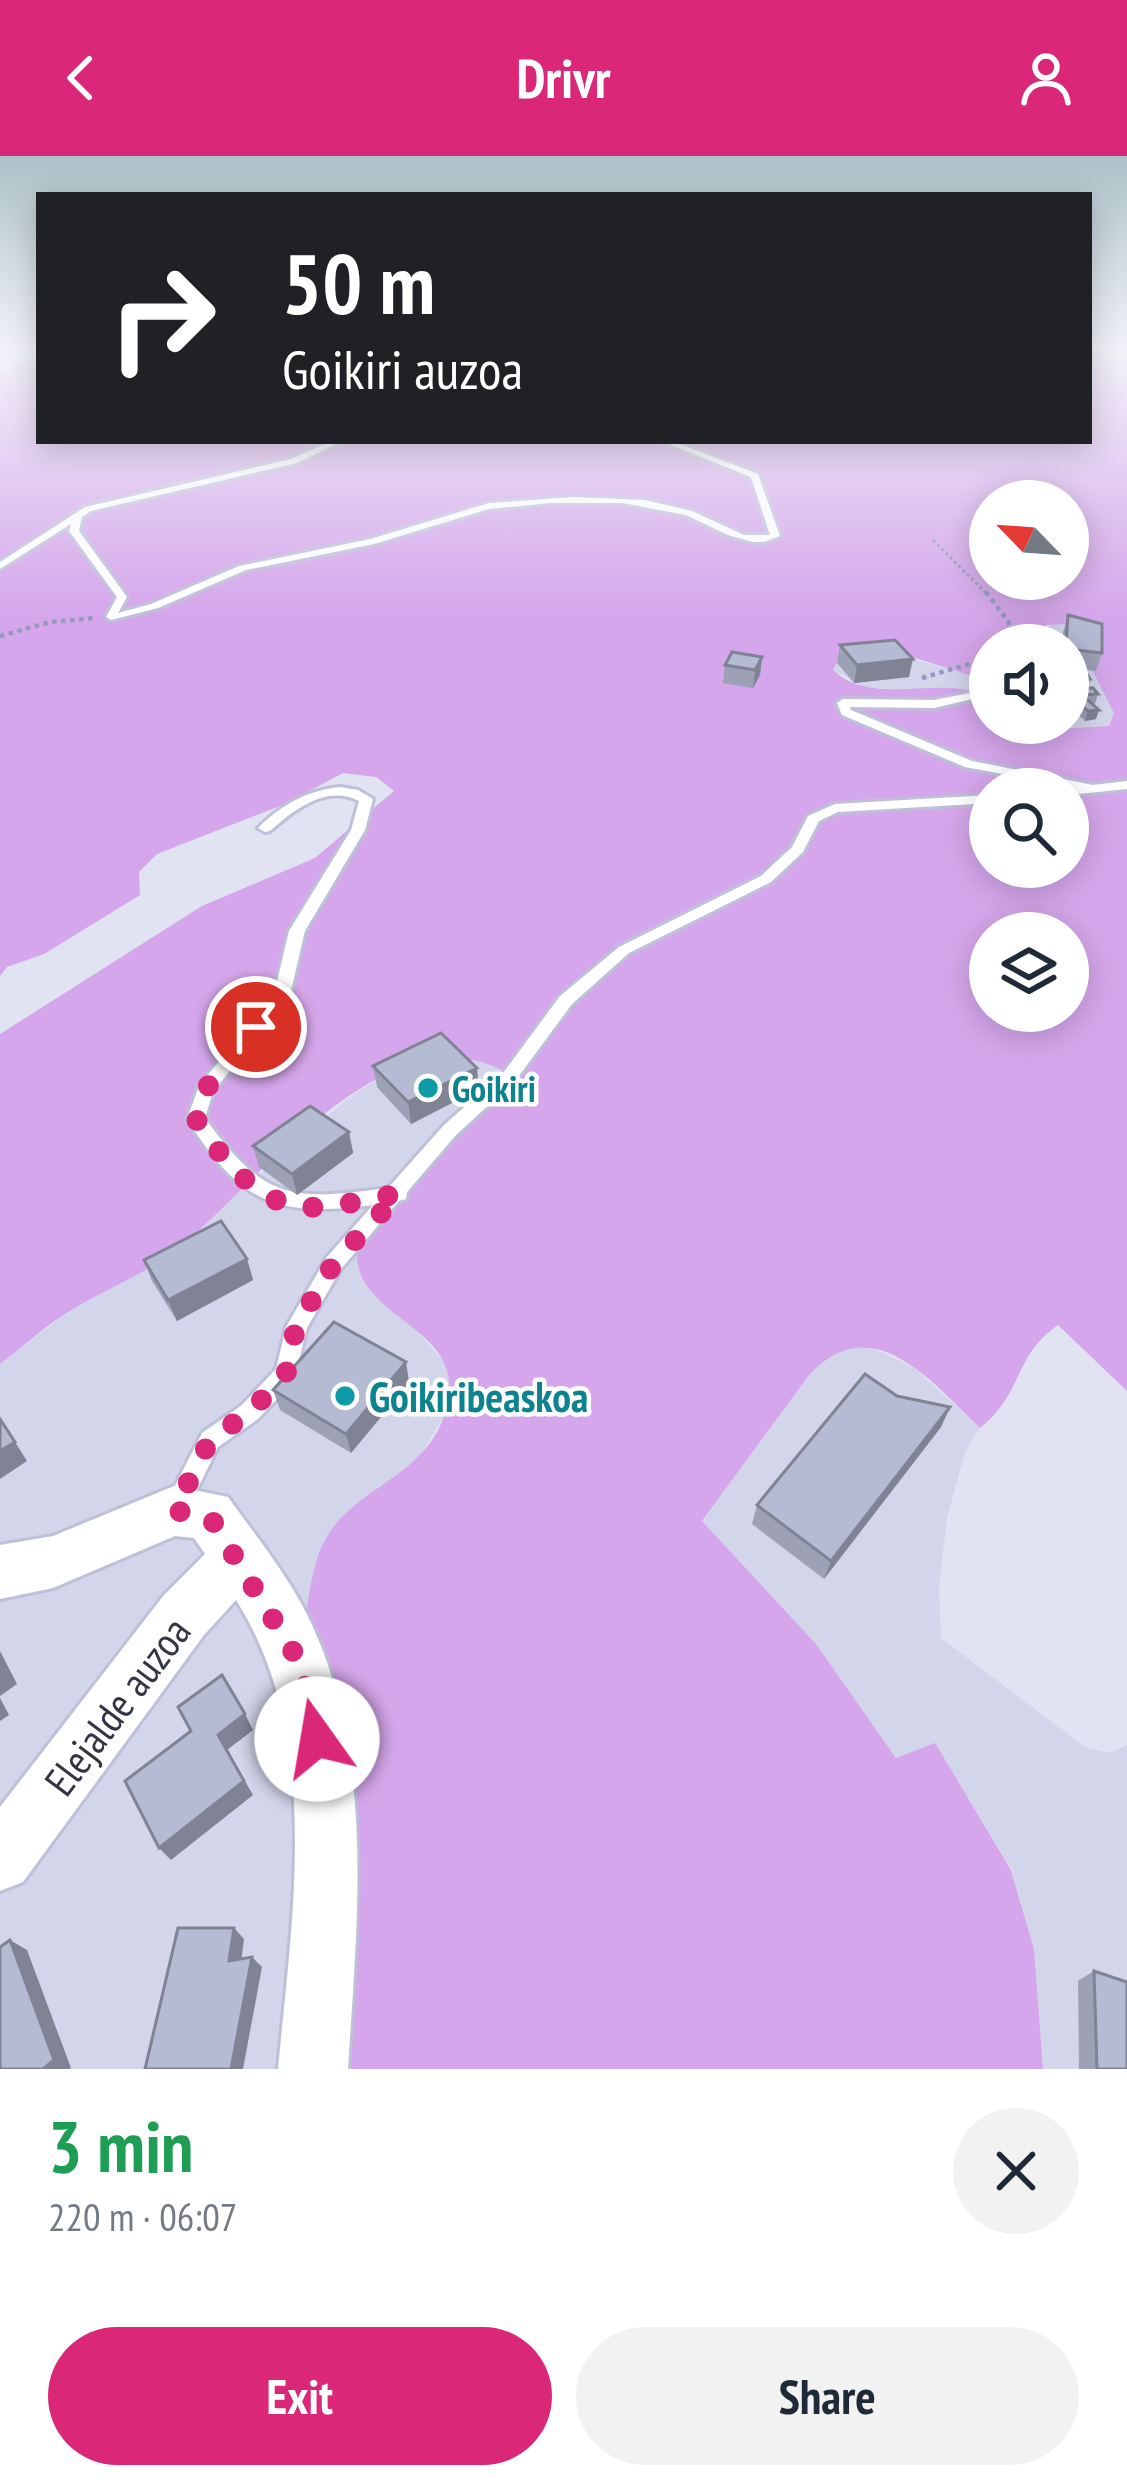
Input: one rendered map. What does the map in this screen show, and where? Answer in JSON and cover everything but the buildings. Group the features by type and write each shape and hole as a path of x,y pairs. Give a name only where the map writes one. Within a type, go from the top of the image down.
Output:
{"street":[{"path":"0,1572 53,1562 174,1511 209,1515 239,1558 300,1663 317,1739 324,1916 313,2069"},
{"name":"Elejalde auzoa","path":"0,1858 184,1615 239,1558"}],"lane":[{"path":"0,566 43,533 120,498 294,461 331,444"},
{"path":"111,617 142,615 258,563 395,536 450,512 507,503 653,505 690,513 746,538 775,536 755,476 673,444"},
{"path":"78,516 74,531 122,597 111,617"},
{"path":"969,696 934,704 843,703 846,712 969,764 991,768"},
{"path":"1089,786 1127,785"},
{"path":"265,828 283,812 332,789 352,790 366,800 358,830 297,931 282,995 205,1090 196,1119 223,1160 259,1189 301,1207 399,1194"},
{"path":"174,1511 210,1440 250,1412 286,1374 296,1327 334,1263 399,1194 450,1130 510,1076 566,1000 624,950 766,879 798,849 813,819 835,808 969,800"}],"path":[{"path":"933,540 962,564 1012,624"},
{"path":"0,636 50,622 111,617"},
{"path":"922,679 969,664"}],"shaded area":[{"path":"0,436 36,436 36,444 1092,444 1092,436 1127,436 1127,1391 1058,1325 1033,1349 1004,1402 980,1428 900,1358 878,1349 855,1348 832,1356 809,1375 702,1521 816,1644 896,1758 935,1743 1011,1870 1034,1949 1043,2069 313,2069 303,1672 310,1586 329,1533 346,1513 427,1447 441,1424 449,1394 447,1370 437,1351 370,1290 360,1272 357,1249 502,1076 502,1070 457,1058 412,1064 368,1084 325,1113 177,1249 63,1315 0,1364 0,1034 202,906 315,858 394,791 376,777 343,773 285,804 157,854 139,872 140,895 44,954 7,967 0,976"},
{"path":"1089,644 1114,713 1109,726 1089,728"},
{"path":"899,655 969,675 969,694 865,687 833,670 838,661"},
{"path":"446,1055 486,1063 502,1070 502,1076 417,1331 446,1364 450,1387 446,1412 419,1458 357,1503 313,2069 0,2069 0,1364 72,1309 151,1267 350,1097 386,1074"},
{"path":"847,1347 871,1347 914,1368 980,1428 965,1452 947,1518 939,1587 941,1638 1085,1747 1109,1753 1127,1745 1127,2069 1043,2069 1034,1949 1012,1870 935,1744 896,1758 816,1644 702,1522 809,1375 826,1357"}],"place":[{"name":"Goikiri","path":"428,1088"},
{"name":"Goikiribeaskoa","path":"345,1396"}],"route":[{"path":"256,1027 205,1090 196,1119 223,1160 259,1189 301,1207 399,1194 334,1263 296,1327 286,1374 250,1412 210,1440 174,1511 209,1515 239,1558 300,1663 317,1739"}]}
